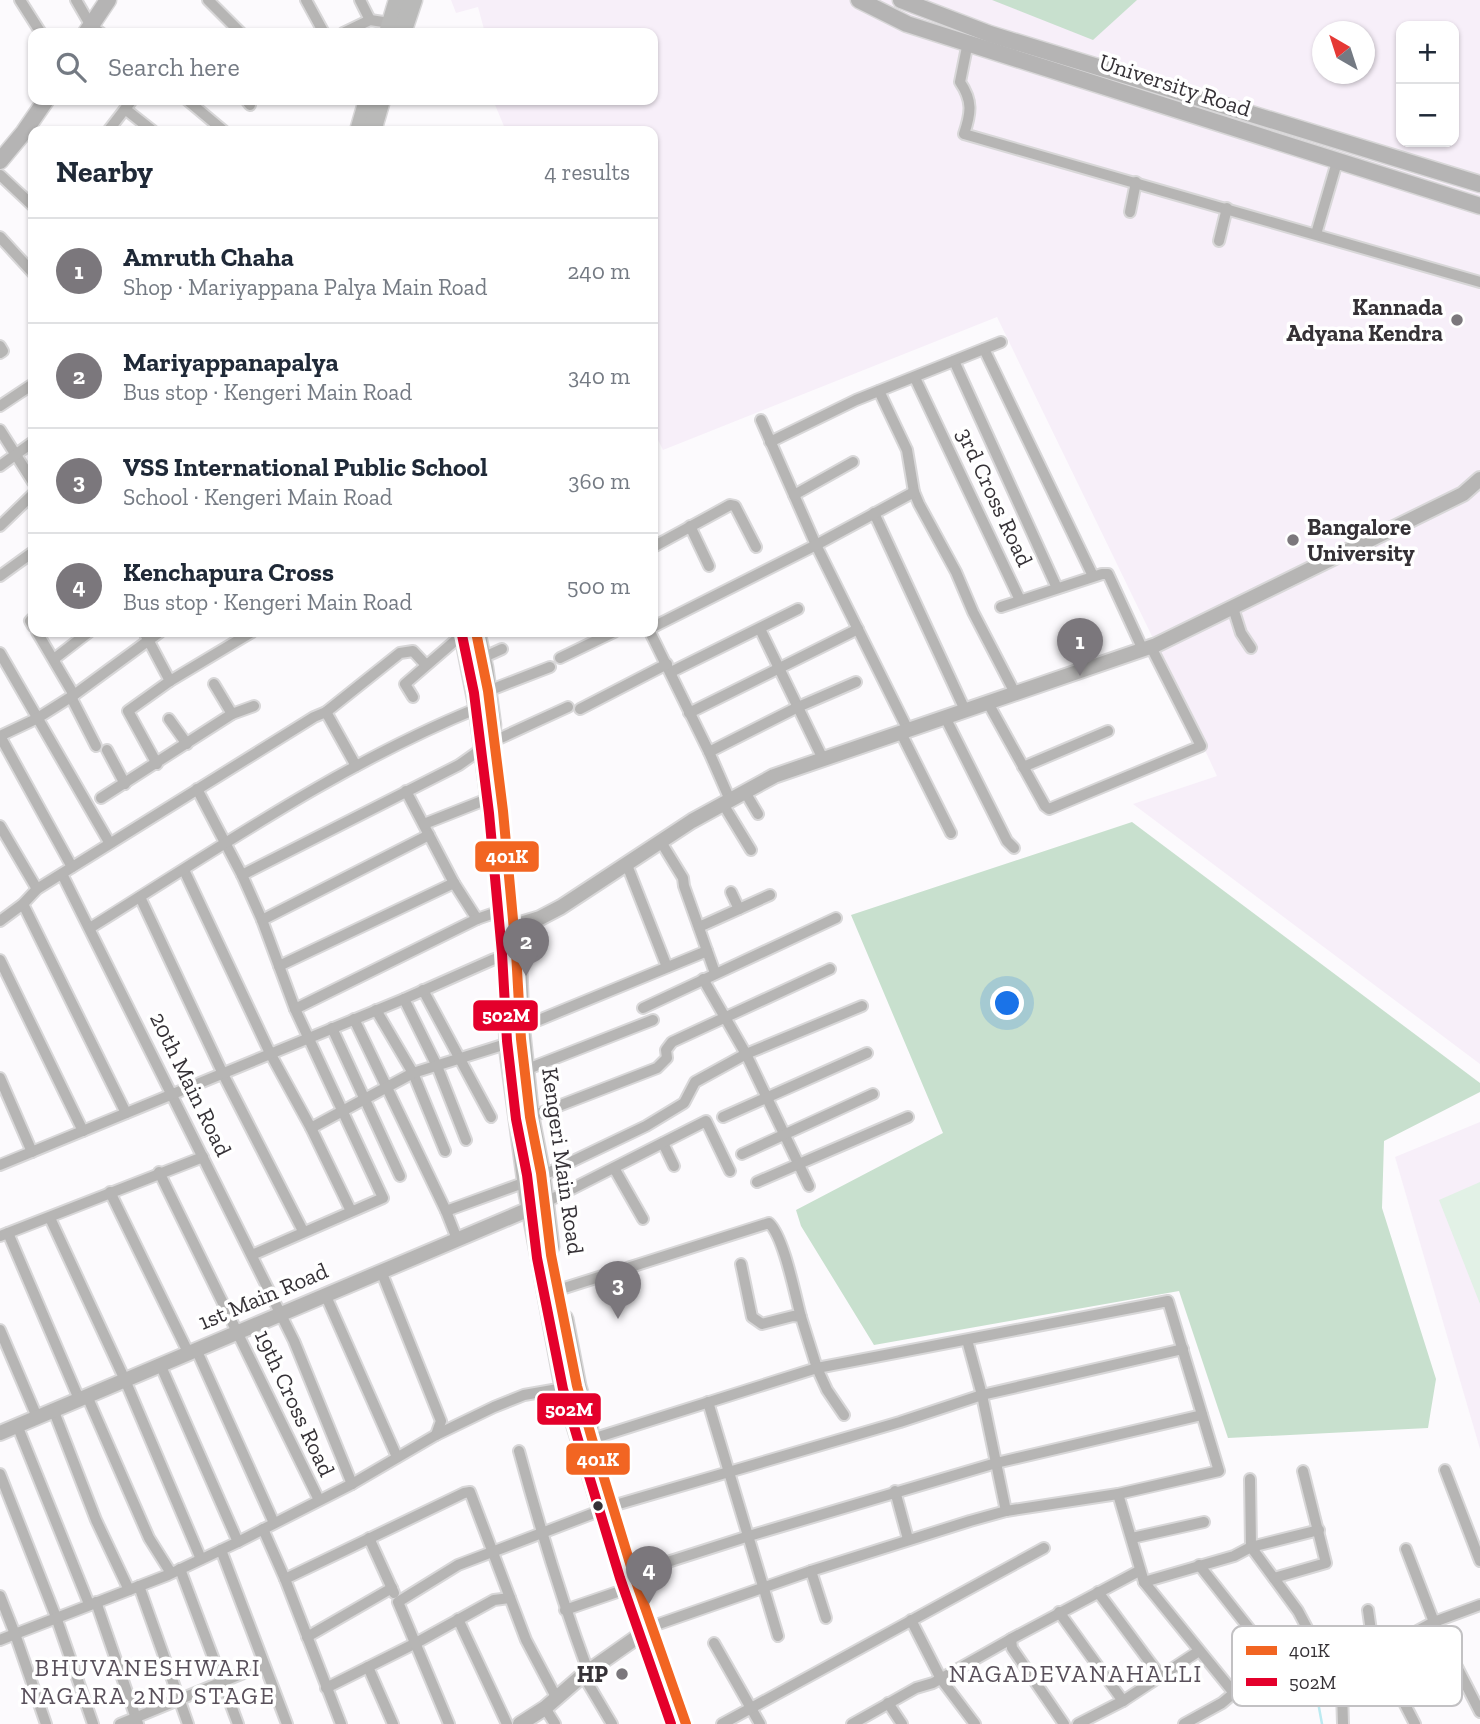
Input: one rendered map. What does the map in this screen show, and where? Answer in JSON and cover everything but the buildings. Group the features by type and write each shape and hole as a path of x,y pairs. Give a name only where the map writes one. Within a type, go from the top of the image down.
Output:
{"main road":[{"path":"94,28 108,0"},
{"path":"393,28 398,0"},
{"path":"394,28 413,0"},
{"name":"University Road","path":"859,0 880,5 906,24 1480,206"},
{"name":"University Road","path":"901,0 990,34 1480,184"},
{"path":"34,126 44,105"},
{"path":"361,126 367,105"},
{"path":"374,126 380,105"},
{"path":"0,160 28,137"},
{"name":"Kengeri Main Road","path":"469,637 478,708 489,745 530,1117 541,1172 537,1205 564,1388 648,1629 686,1724"},
{"name":"Kengeri Main Road","path":"471,637 482,658 488,691 490,798 503,910 509,927"},
{"name":"Kengeri Main Road","path":"511,954 509,1043 526,1182 537,1205 607,1508"},
{"name":"Kengeri Main Road","path":"648,1629 674,1724"}],"street":[{"path":"20,0 38,28"},
{"path":"76,0 91,28"},
{"path":"208,0 236,28"},
{"path":"306,0 321,28"},
{"path":"360,0 370,20 388,28"},
{"path":"353,28 370,20"},
{"path":"968,43 960,82 970,101 971,111 964,134 1480,282"},
{"path":"112,126 127,105"},
{"path":"129,105 148,126"},
{"path":"193,105 217,126"},
{"path":"1316,234 1337,162"},
{"path":"0,175 28,201"},
{"path":"1130,212 1136,182"},
{"path":"1219,241 1227,208"},
{"path":"0,237 28,268"},
{"path":"770,442 856,400 1001,342"},
{"path":"0,346 3,351 0,353"},
{"path":"984,349 1093,576 1108,574 1112,580 1201,746 1049,809 988,703"},
{"path":"954,361 1057,588"},
{"name":"3rd Cross Road","path":"915,378 1020,600 1093,576"},
{"path":"0,406 28,387"},
{"path":"879,391 907,450 914,492 1015,693"},
{"path":"761,420 816,545 858,629 951,833"},
{"path":"0,430 28,474"},
{"path":"0,466 28,446"},
{"path":"794,495 853,462"},
{"path":"509,927 540,918 561,908 661,842 774,776 1147,648 1463,494 1480,479"},
{"path":"658,626 914,492"},
{"path":"0,526 28,499"},
{"path":"658,544 730,505 734,506 756,547"},
{"path":"874,513 965,710"},
{"path":"690,526 709,566"},
{"path":"0,576 28,556"},
{"path":"1002,607 1020,600"},
{"path":"1233,608 1241,634 1251,648"},
{"path":"580,709 799,609"},
{"path":"760,629 823,759"},
{"path":"690,713 858,629"},
{"path":"40,637 73,696 96,746"},
{"path":"54,659 83,637"},
{"path":"72,867 0,736 36,719 73,696 144,637"},
{"path":"147,637 170,681"},
{"path":"156,764 128,711 170,681 244,637"},
{"path":"413,697 405,684 462,637"},
{"path":"560,658 604,637"},
{"path":"654,637 709,752 727,802 751,850"},
{"path":"482,658 502,649"},
{"path":"0,921 23,904 37,889 109,842 326,712 400,653 414,652 426,665"},
{"path":"0,653 109,842"},
{"path":"488,691 550,667"},
{"path":"709,752 798,707 856,682"},
{"path":"214,684 232,713"},
{"path":"101,798 232,713 254,706"},
{"path":"242,875 459,765 489,745 568,706"},
{"path":"90,928 226,842 356,766 438,724 478,708"},
{"path":"326,712 356,766"},
{"path":"945,717 1007,841 1014,848"},
{"path":"169,719 187,744"},
{"path":"1023,767 1108,731"},
{"path":"107,750 125,784"},
{"path":"197,789 242,875 295,1009 383,1198 252,1255"},
{"path":"406,790 454,883 477,919"},
{"path":"745,792 758,814"},
{"path":"424,824 490,798"},
{"path":"0,826 37,889"},
{"path":"262,920 429,835"},
{"path":"661,842 683,878 715,973"},
{"path":"626,865 667,967"},
{"path":"184,870 270,1053 312,1128 351,1211"},
{"name":"20th Main Road","path":"62,874 294,1341 352,1483"},
{"path":"279,967 454,883"},
{"path":"731,892 739,909"},
{"path":"699,927 770,895"},
{"path":"140,897 223,1074 303,1231"},
{"path":"23,904 126,1113"},
{"path":"295,1009 477,919 503,910"},
{"path":"643,1008 836,918"},
{"path":"520,1022 539,1020 707,951"},
{"path":"0,1165 511,954"},
{"path":"0,960 83,1131"},
{"path":"530,1117 657,1068 667,1058 666,1050 672,1042 830,969"},
{"path":"703,979 746,1054 809,1186"},
{"path":"423,990 491,1117"},
{"path":"404,999 437,1066 466,1140"},
{"path":"446,1211 550,1172 684,1103 695,1082 746,1054 862,1006"},
{"path":"376,1010 413,1073 445,1151"},
{"path":"354,1019 457,1239"},
{"path":"525,1070 653,1020"},
{"path":"332,1028 400,1176"},
{"path":"312,1128 413,1073 509,1043"},
{"path":"723,1117 867,1053"},
{"path":"0,1078 32,1152"},
{"path":"742,1154 873,1094"},
{"path":"757,1182 908,1117"},
{"path":"537,1205 706,1121 730,1171"},
{"path":"663,1143 674,1166"},
{"path":"203,1157 4,1234 149,1538 176,1571 238,1724"},
{"path":"614,1168 643,1219"},
{"name":"19th Cross Road","path":"159,1172 318,1500"},
{"path":"110,1192 192,1351 274,1523"},
{"name":"1st Main Road","path":"0,1433 537,1205"},
{"path":"50,1218 125,1380 201,1559"},
{"path":"558,1290 769,1223 775,1230 785,1257 817,1368 827,1390 844,1415"},
{"path":"740,1264 755,1321 762,1324 793,1316 801,1317"},
{"path":"381,1271 440,1421 436,1435"},
{"path":"326,1294 397,1457"},
{"path":"520,1724 545,1708 585,1673 648,1629 763,1587 908,1539 1006,1511 1118,1494 1219,1471 1168,1301 817,1368 592,1439"},
{"path":"0,1330 37,1417"},
{"path":"967,1340 982,1395 1006,1511"},
{"path":"398,1602 458,1565 607,1508 900,1422 982,1395 1183,1349"},
{"path":"160,1364 238,1542"},
{"path":"0,1640 176,1571 352,1483 436,1435 524,1395 564,1388"},
{"path":"708,1402 778,1636"},
{"path":"54,1409 96,1521 134,1588 188,1724"},
{"path":"565,1610 749,1535 996,1463 1202,1415"},
{"path":"17,1425 93,1603 137,1720"},
{"path":"519,1451 541,1534 585,1673 612,1724"},
{"path":"1445,1470 1480,1561"},
{"path":"1274,1578 1326,1563 1320,1530 1303,1471"},
{"path":"0,1474 93,1724"},
{"path":"1250,1479 1251,1547 1306,1626"},
{"path":"895,1491 908,1539"},
{"path":"285,1579 470,1492 526,1640 556,1697"},
{"path":"1118,1494 1144,1582 1232,1691"},
{"path":"1132,1538 1204,1522"},
{"path":"263,1529 341,1724"},
{"path":"1144,1582 1234,1556 1251,1547 1320,1530"},
{"path":"369,1538 449,1724"},
{"path":"722,1724 1044,1548"},
{"path":"1406,1549 1436,1626"},
{"path":"220,1550 287,1724"},
{"path":"1199,1565 1247,1626"},
{"path":"811,1571 826,1618"},
{"path":"852,1724 916,1688 941,1679 1059,1612 1139,1571"},
{"path":"307,1637 392,1588"},
{"path":"1098,1592 1161,1677"},
{"path":"0,1596 46,1724"},
{"path":"326,1688 494,1600 510,1598"},
{"path":"1427,1626 1480,1605"},
{"path":"1368,1610 1370,1626"},
{"path":"1059,1612 1123,1701"},
{"path":"458,1619 507,1724"},
{"path":"911,1620 941,1679 975,1724"},
{"path":"1011,1639 1013,1648 1064,1724"},
{"path":"714,1643 760,1724"},
{"path":"1078,1724 1123,1701 1199,1651"},
{"path":"120,1724 137,1720 263,1665"},
{"path":"369,1667 393,1724"},
{"path":"1462,1677 1480,1712"},
{"path":"1184,1724 1223,1703 1232,1695"},
{"path":"888,1703 902,1724"},
{"path":"1342,1706 1343,1724"},
{"path":"1406,1706 1415,1724"},
{"path":"545,1708 555,1724"}],"shaded area":[{"name":"Bangalore University","path":"451,0 1480,0 1480,1064 1133,804 1217,776 997,317 663,450 658,440 658,126 504,126 495,105 658,105 658,28 484,28 478,7 456,13"},
{"path":"1480,1122 1480,1449 1395,1157"},
{"path":"1480,1182 1480,1304 1439,1200"}],"green space":[{"path":"992,0 1137,0 1093,40"},
{"path":"1132,822 1480,1083 1480,1092 1384,1141 1382,1208 1436,1379 1428,1428 1228,1438 1179,1291 874,1345 801,1226 796,1210 943,1133 851,915"}],"waterway":[{"path":"1319,1706 1322,1724"}],"transit line":[{"name":"502M","path":"462,637 474,693 489,813 507,1041 537,1258 563,1389 620,1578 671,1724"},
{"name":"401K","path":"477,637 488,691 503,811 521,1039 551,1255 577,1386 592,1439 633,1573 686,1724"}],"place":[{"name":"Kannada Adyana Kendra","path":"1457,320"},
{"name":"Bangalore University","path":"1293,540"},
{"name":"Amruth Chaha","path":"1080,676"},
{"name":"Mariyappanapalya","path":"526,976"},
{"name":"VSS International Public School","path":"618,1319"},
{"name":"Kenchapura Cross","path":"649,1604"},
{"name":"HP","path":"622,1674"}],"district":[{"name":"NAGADEVANAHALLI","path":"1076,1673"},
{"name":"BHUVANESHWARI NAGARA 2ND STAGE","path":"148,1681"}]}
